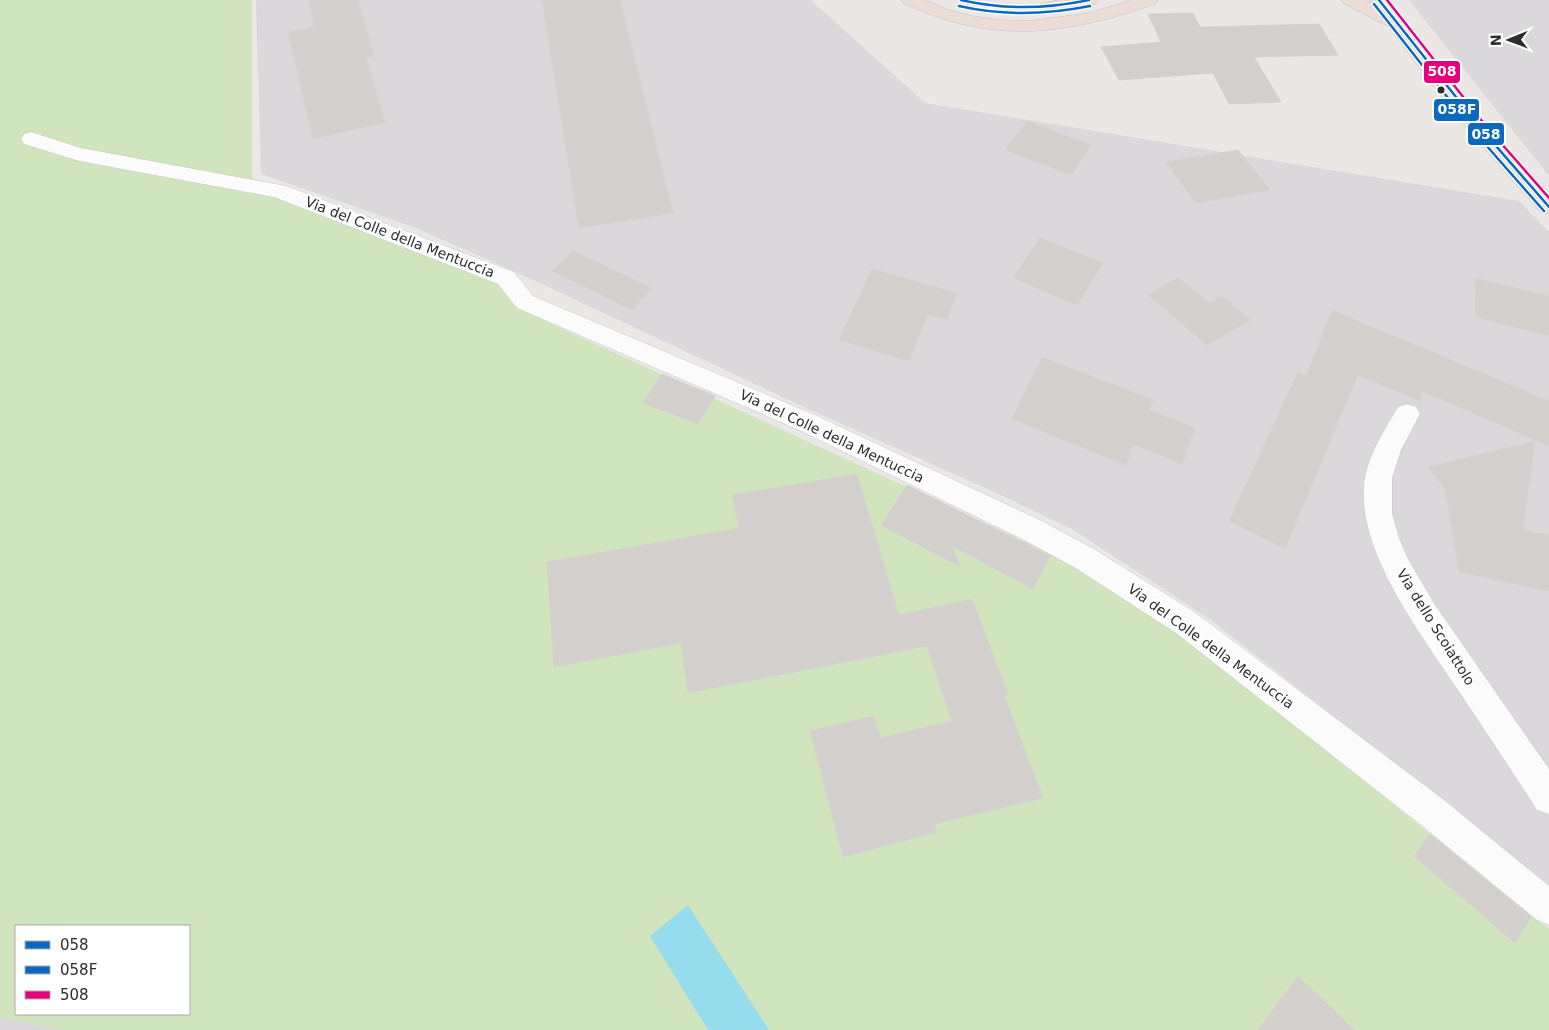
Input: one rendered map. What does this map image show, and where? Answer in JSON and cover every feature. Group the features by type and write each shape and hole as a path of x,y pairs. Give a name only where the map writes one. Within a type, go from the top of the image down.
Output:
{"highway":[{"path":"911,0 930,9 965,20 1027,27 1062,24 1096,18 1149,0"},
{"path":"961,0 988,7 1022,9 1064,6 1089,0"},
{"path":"1351,0 1399,25"}],"main road":[{"path":"1379,0 1463,109 1507,162 1549,207"}],"street":[{"name":"Via del Colle della Mentuccia","path":"31,139 79,154 278,191 506,278 525,302 808,423 1030,529 1124,582 1186,624 1432,812 1549,908"},
{"name":"Via dello Scoiattolo","path":"1407,414 1386,452 1378,475 1378,505 1391,553 1434,629 1549,798"}],"shaded area":[{"path":"256,0 811,0 925,103 1519,201 1549,232 1549,885 1208,618 1072,529 806,408 529,278 416,228 261,174"},
{"path":"1409,0 1549,0 1549,176"},
{"path":"0,1017 61,1030 0,1030"}],"green space":[{"path":"0,0 252,0 252,185 510,287 543,320 1070,562 1189,641 1549,929 1549,1030 61,1030 0,1017"}],"water":[{"path":"688,905 769,1030 708,1030 650,936"}],"building":[{"path":"309,0 358,0 374,56 366,58 385,122 313,139 288,32 314,27"},
{"path":"542,0 620,0 673,213 579,228"},
{"path":"1193,13 1200,27 1319,24 1338,55 1254,57 1281,102 1229,104 1213,73 1119,80 1101,47 1161,42 1148,14"},
{"path":"1027,121 1091,145 1071,175 1005,150"},
{"path":"1238,150 1270,190 1196,203 1166,162"},
{"path":"1040,238 1103,263 1077,305 1013,278"},
{"path":"573,251 652,288 632,310 552,271"},
{"path":"872,269 957,293 947,319 928,314 909,361 839,340"},
{"path":"1178,278 1209,303 1222,296 1251,320 1207,345 1148,295"},
{"path":"1475,278 1549,296 1549,336 1476,317"},
{"path":"1332,310 1549,401 1549,446 1422,391 1420,401 1358,375 1285,549 1229,521 1298,372 1306,376"},
{"path":"1042,357 1153,400 1149,410 1195,428 1182,464 1133,444 1126,465 1012,419"},
{"path":"662,374 715,396 698,424 643,403"},
{"path":"1535,441 1523,530 1549,535 1549,591 1459,572 1445,489 1428,467"},
{"path":"857,474 899,615 972,599 1008,694 1004,695 1043,798 934,824 937,832 843,857 810,731 874,716 880,738 952,721 927,646 688,693 681,643 554,667 547,562 739,528 732,495"},
{"path":"907,485 1050,556 1033,589 952,546 960,567 881,525"},
{"path":"1430,834 1531,917 1515,943 1414,856"},
{"path":"1298,976 1354,1030 1258,1030"}],"transit line":[{"name":"058","path":"961,0 977,4 1025,8 1056,6 1089,0"},
{"name":"058","path":"1379,0 1483,131 1549,207"},
{"name":"508","path":"1387,0 1486,126 1549,198"},
{"name":"058F","path":"1374,4 1478,136 1544,211"},
{"name":"058F","path":"959,6 1009,14 1041,14 1090,6"}]}
